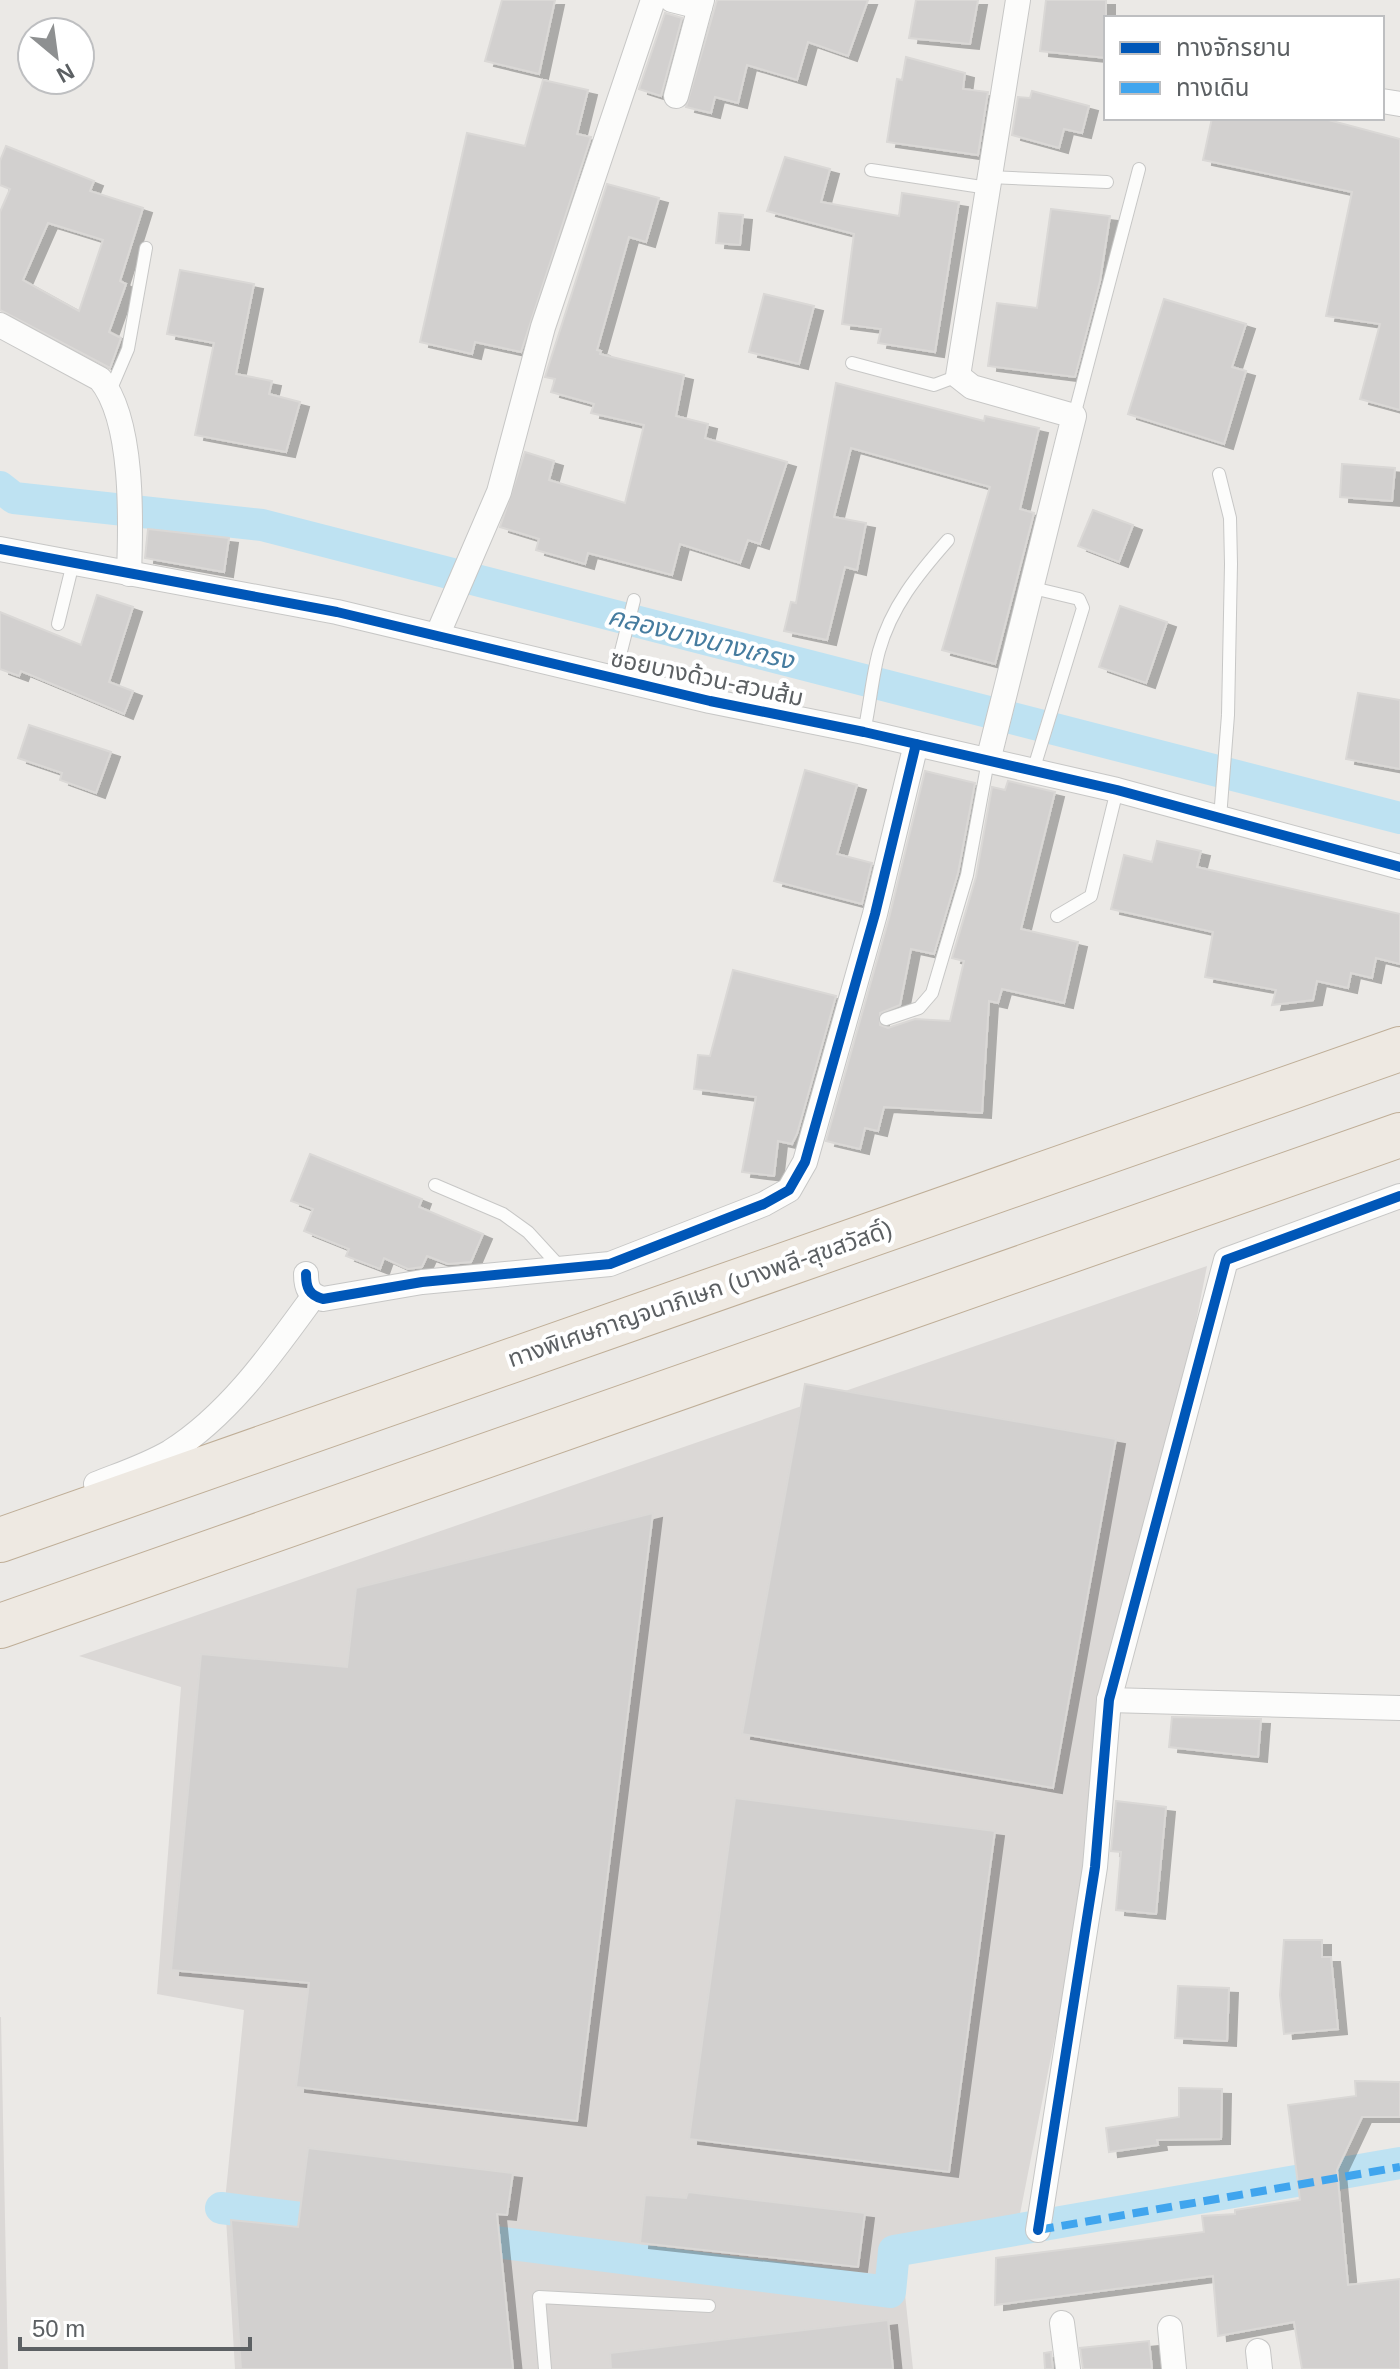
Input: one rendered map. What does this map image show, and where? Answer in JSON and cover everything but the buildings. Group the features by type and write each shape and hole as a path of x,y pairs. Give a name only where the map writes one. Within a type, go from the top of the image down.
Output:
{"highway":[{"name":"ทางพิเศษกาญจนาภิเษก (บางพลี-สุขสวัสดิ์)","path":"0,1540 1400,1049"},
{"path":"0,1626 1400,1135"}],"street":[{"path":"437,636 499,492 543,327 653,0"},
{"path":"672,0 701,3 676,96"},
{"path":"988,761 1074,416 972,387 958,376 1018,0"},
{"path":"0,325 100,379 110,391 125,451 130,567"},
{"name":"ซอยบางด้วน-สวนส้ม","path":"0,549 73,563 130,567 337,612 614,679 866,720 916,744 1117,790 1221,808 1400,867"},
{"path":"0,1518 144,1466 172,1450 207,1423 236,1394 310,1285 335,1299 422,1282 610,1264 764,1204 789,1190 805,1162 875,914 916,744"},
{"path":"1038,2230 1095,1867 1109,1700 1226,1260 1400,1196"},
{"path":"1109,1700 1400,1708"},
{"path":"1062,2323 1068,2369"},
{"path":"1170,2328 1174,2369"}],"lane":[{"path":"1074,416 1139,169"},
{"path":"871,170 988,183 1107,182"},
{"path":"110,391 128,349 146,248"},
{"path":"852,363 934,385 958,376"},
{"path":"1219,474 1230,518 1226,761 1221,808"},
{"path":"866,720 891,617 913,579 948,540"},
{"path":"58,624 73,563"},
{"path":"1033,588 1074,597 1083,603 1033,771"},
{"path":"614,679 634,605"},
{"path":"886,1019 919,1008 932,993 967,875 988,761"},
{"path":"1057,916 1091,896 1117,790"},
{"path":"435,1185 503,1214 528,1232 562,1269"},
{"path":"545,2369 539,2297 709,2306"}],"shaded area":[{"path":"1207,1266 1017,2229 901,2257 913,2369 235,2369 225,2201 244,2010 157,1994 181,1687 79,1656"},
{"path":"1,2017 8,2369 0,2369"}],"waterway":[{"name":"คลองบางนางเกรง","path":"0,487 14,498 262,525 1400,818"},
{"path":"456,2237 890,2292 894,2251 1400,2163"},
{"path":"221,2208 342,2223"}],"marked path":[{"path":"1038,2230 1400,2167"}],"cycle path":[{"path":"0,549 337,612 710,701 864,732 1117,790 1400,867"},
{"path":"306,1274 309,1290 323,1299 422,1282 610,1264 764,1204 789,1190 805,1162 875,914 916,744"},
{"path":"1038,2230 1095,1867 1109,1700 1226,1260 1400,1196"}]}
